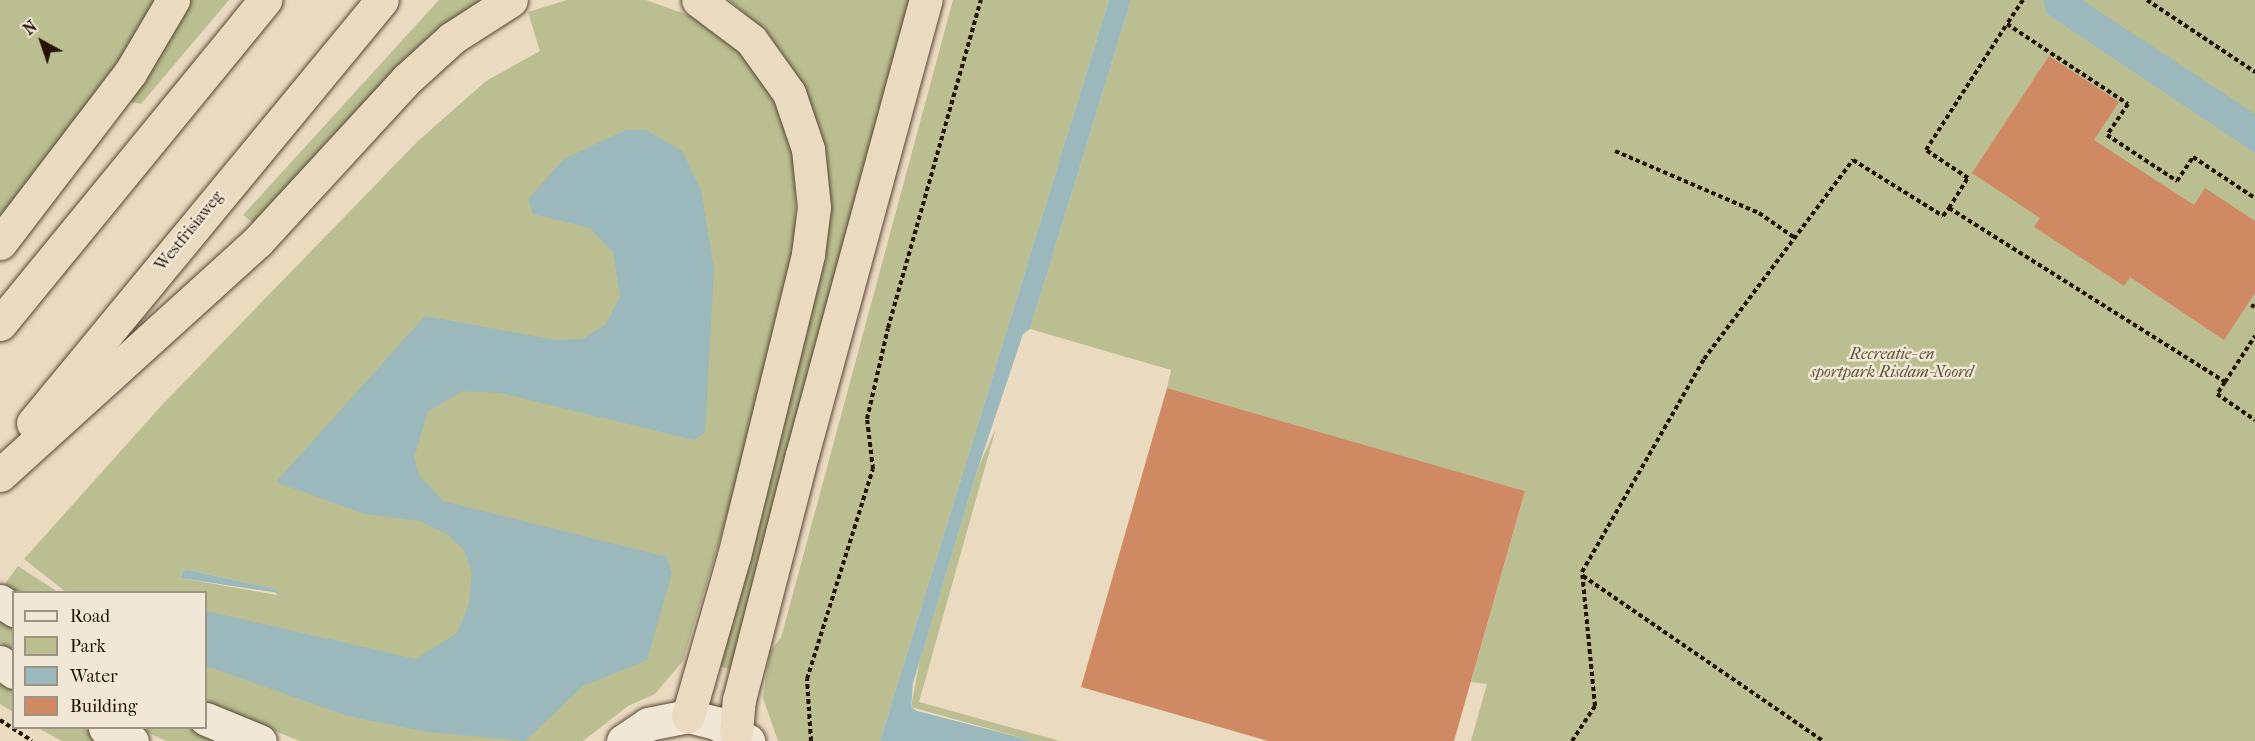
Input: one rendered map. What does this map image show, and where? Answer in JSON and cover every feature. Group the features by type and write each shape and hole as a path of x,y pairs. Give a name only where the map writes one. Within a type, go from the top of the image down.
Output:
{"highway":[{"path":"0,243 130,73 173,0"},
{"path":"0,324 265,0"},
{"name":"Westfrisiaweg","path":"0,464 382,0"},
{"path":"0,475 258,242 421,66 460,31 511,0"},
{"path":"688,716 734,556 808,254 814,207 808,149 789,93 751,40 698,0"},
{"path":"742,736 739,700 796,477 926,0"}],"street":[{"path":"622,741 648,724 688,716 742,736"},
{"path":"207,719 260,741"},
{"path":"107,729 132,741"}],"path":[{"path":"811,741 807,679 873,469 867,419 880,362 981,0"},
{"path":"1572,741 1595,706 1582,576 1704,358 1853,160 1943,216 1968,178 1926,150 2023,0"},
{"path":"2147,0 2255,72"},
{"path":"2007,24 2128,104 2107,135 2176,181 2193,157 2255,198"},
{"path":"1615,151 1759,213 1795,238"},
{"path":"1949,208 2225,382"},
{"path":"2255,336 2217,394 2255,420"},
{"path":"1582,576 1824,741"},
{"path":"14,729 32,741"}],"green space":[{"path":"0,0 157,0 131,44 0,220"},
{"path":"189,0 229,0 141,104 131,102 128,98"},
{"path":"439,0 485,0 255,224 243,215"},
{"path":"567,0 646,0 696,18 737,48 774,97 795,159 796,243 753,430 683,661 655,694 628,706 583,741 300,741 207,704 207,591 65,591 24,559 162,405 417,142 486,81 540,51 528,12","holes":["185,569 274,589 277,595 180,578"]},
{"path":"729,0 910,0 732,670 715,665 826,173 822,136 800,79 767,32"},
{"path":"953,0 1109,0 880,741 778,741 763,698 770,651 781,638"},
{"name":"Recreatie- en sportpark Risdam-Noord","path":"1131,0 2255,0 2255,741 1471,741 1487,684 1471,682 1525,491 1167,388 1171,370 1030,329"},
{"path":"996,428 919,702 1060,741 1033,741 911,707 920,659 978,468"},
{"path":"18,566 56,591 15,591 5,584"},
{"path":"0,613 12,622 12,652 0,642"},
{"path":"0,675 12,683 12,711 0,704"},
{"path":"40,729 85,729 109,741 62,741"},
{"path":"140,729 198,729 225,741 166,741"}],"water":[{"path":"1109,0 1131,0 1030,329 1023,334 978,468 913,683 911,707 917,711 1033,741 880,741"},
{"path":"2044,0 2082,0 2255,114 2255,153 2046,13"},
{"path":"626,130 646,130 682,151 701,190 714,269 705,433 694,440 501,393 463,391 428,411 414,458 420,476 443,501 667,557 672,573 647,660 583,686 525,741 428,732 348,716 207,666 207,611 416,659 457,633 469,604 472,572 464,550 447,534 420,521 365,514 276,482 425,316 556,340 583,339 606,324 620,296 613,252 590,228 533,214 528,199 564,159"},
{"path":"185,569 274,589 279,593 180,578"}],"building":[{"path":"2049,56 2119,102 2094,140 2194,205 2205,188 2255,221 2255,293 2224,340 2130,277 2124,286 2034,227 2040,218 1972,173"},
{"path":"1167,388 1525,491 1454,741 1268,741 1081,687"}]}
